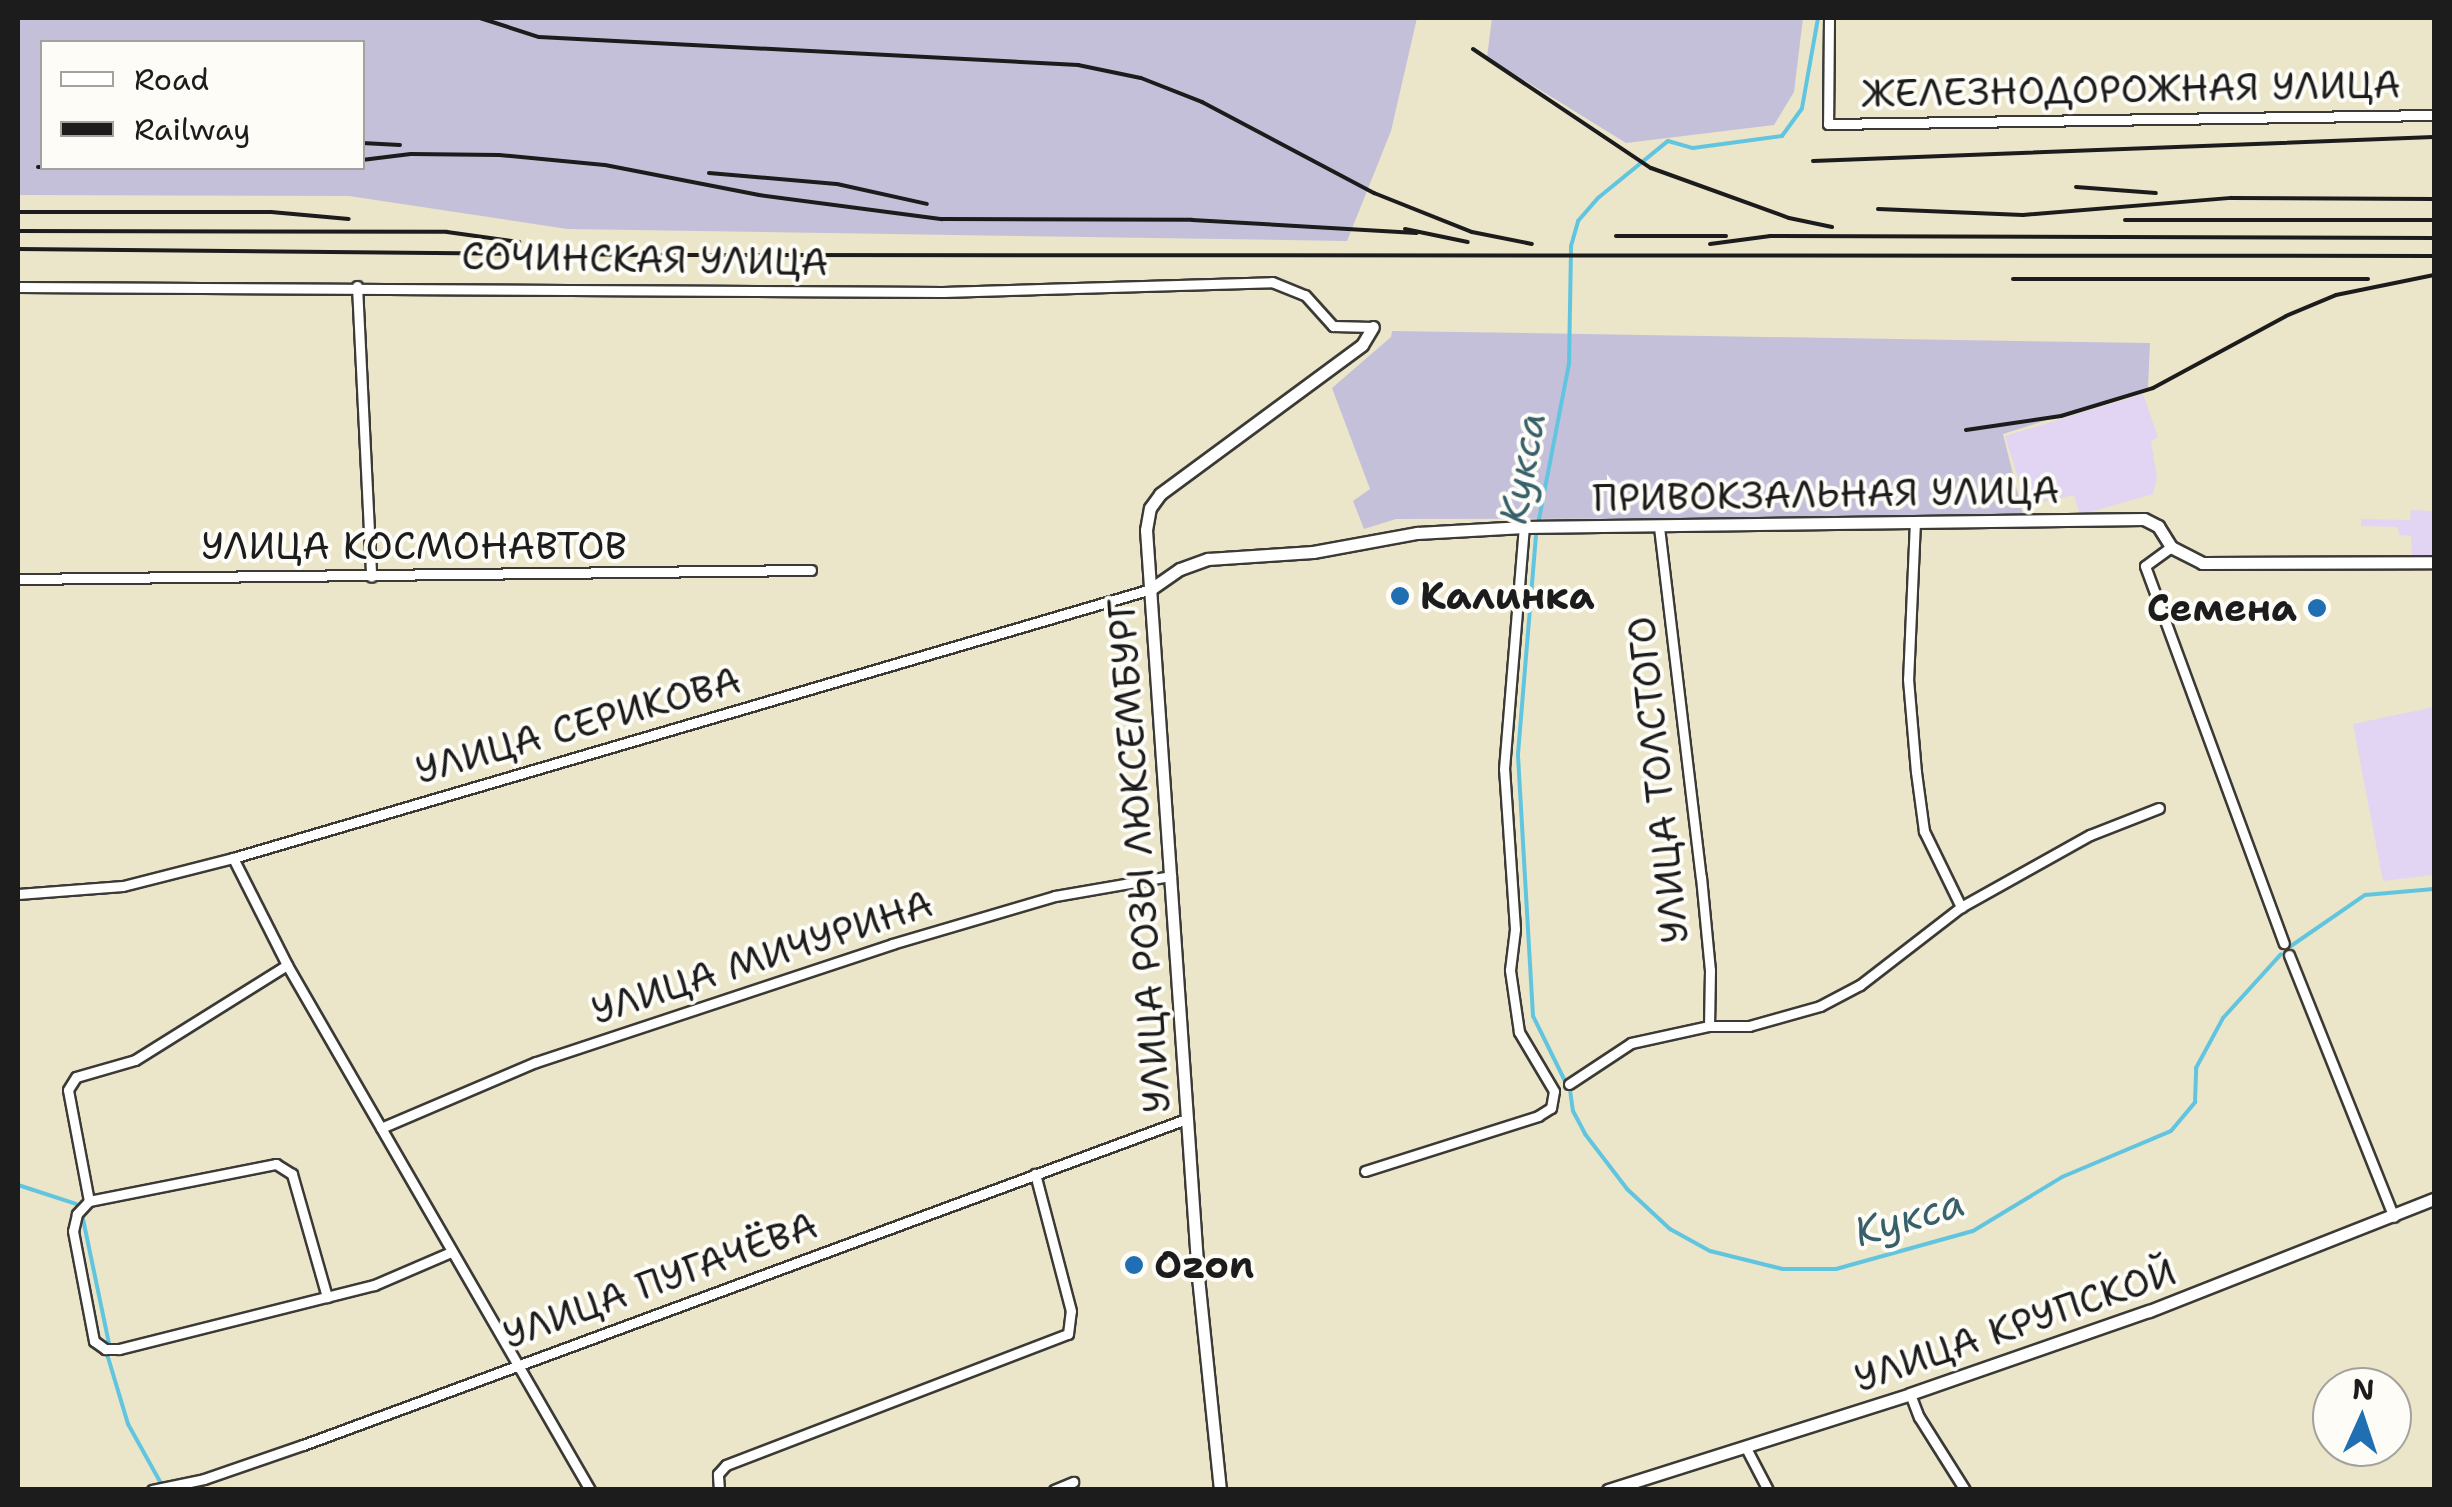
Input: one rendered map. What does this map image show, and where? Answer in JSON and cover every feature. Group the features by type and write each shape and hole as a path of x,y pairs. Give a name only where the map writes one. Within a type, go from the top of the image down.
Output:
{"street":[{"name":"ЖЕЛЕЗНОДОРОЖНАЯ УЛИЦА","path":"1828,18 1828,124 2434,115"},
{"name":"СОЧИНСКАЯ УЛИЦА","path":"18,287 943,292 1272,282 1305,295 1333,326 1373,326"},
{"path":"357,286 371,577"},
{"name":"УЛИЦА РОЗЫ ЛЮКСЕМБУРГ","path":"1220,1490 1186,1119 1146,530 1150,508 1160,494 1362,344 1373,326"},
{"name":"ПРИВОКЗАЛЬНАЯ УЛИЦА","path":"1151,589 1180,569 1208,559 1313,552 1418,533 1533,527 2144,519 2158,526 2171,547 2202,563 2434,562"},
{"path":"1915,522 1908,679 1916,772 1924,831 1960,906"},
{"path":"1365,1170 1538,1116 1551,1108 1554,1090 1519,1032 1510,970 1515,929 1504,769 1533,527"},
{"name":"УЛИЦА ТОЛСТОГО","path":"1659,527 1701,877 1710,970 1709,1026"},
{"path":"2171,547 2145,566 2284,943"},
{"name":"УЛИЦА КОСМОНАВТОВ","path":"18,579 811,570"},
{"name":"УЛИЦА СЕРИКОВА","path":"18,894 123,886 233,858 1151,589"},
{"path":"1570,1084 1632,1043 1709,1026 1749,1026 1820,1006 1860,985 1960,906 2090,835 2159,808"},
{"path":"233,858 287,965 590,1490"},
{"name":"УЛИЦА МИЧУРИНА","path":"381,1128 536,1062 819,968 1055,896 1172,876"},
{"path":"2289,955 2394,1217"},
{"path":"89,1201 68,1090 76,1077 135,1060 287,965"},
{"name":"УЛИЦА ПУГАЧЁВА","path":"153,1489 204,1479 304,1445 1186,1119"},
{"path":"326,1296 292,1174 276,1164 89,1201 77,1214 73,1231 94,1342 105,1349 374,1285 451,1252"},
{"path":"718,1490 718,1474 726,1465 1068,1334 1071,1311 1035,1174"},
{"name":"УЛИЦА КРУПСКОЙ","path":"1608,1490 1910,1394 2148,1311 2434,1199"},
{"path":"1910,1394 1965,1490"},
{"path":"1746,1448 1768,1490"},
{"path":"1054,1490 1072,1482"}],"shaded area":[{"path":"18,18 1417,18 1391,131 1347,241 567,229 349,196 18,195"},
{"path":"1492,18 1803,18 1794,92 1774,125 1626,143 1487,57"},
{"path":"1392,331 2150,343 2148,388 2003,434 2024,518 1396,519 1364,529 1353,501 1370,489 1332,388 1391,337"},
{"path":"2143,394 2158,437 2151,441 2157,478 2153,494 2080,515 2074,495 2027,506 2005,436"},
{"path":"2411,510 2434,511 2434,555 2412,555 2411,536 2399,535 2398,527 2361,526 2361,519 2410,520"},
{"path":"2434,707 2434,875 2383,881 2353,724"}],"waterway":[{"name":"Кукса","path":"1565,1081 1533,1016 1518,754 1536,535 1569,364 1571,246 1578,221 1598,198 1668,141 1693,148 1782,136 1802,108 1818,18"},
{"name":"Кукса","path":"2291,946 2365,895 2434,889"},
{"name":"Кукса","path":"1570,1090 1573,1111 1585,1134 1627,1189 1670,1229 1710,1251 1783,1269 1836,1269 1973,1231 2062,1177 2171,1131 2195,1102 2196,1068 2223,1018 2281,954"},
{"name":"Кукса","path":"18,1185 76,1204"},
{"name":"Кукса","path":"83,1219 109,1343"},
{"name":"Кукса","path":"107,1354 128,1424 162,1485"}],"railway":[{"path":"480,18 539,37 1078,65 1141,78 1202,102 1374,193 1472,232 1532,244"},
{"path":"1473,49 1651,168 1789,218 1832,227"},
{"path":"1813,161 2434,137"},
{"path":"365,143 400,145"},
{"path":"365,160 411,154 499,155 605,165 759,195 942,219 1192,220 1417,233"},
{"path":"709,173 837,184 927,204"},
{"path":"2076,187 2156,193"},
{"path":"1878,209 2023,215 2231,198 2434,199"},
{"path":"18,212 271,212 349,219"},
{"path":"2125,220 2434,220"},
{"path":"1405,229 1468,242"},
{"path":"18,231 447,232 519,242"},
{"path":"1616,236 1726,236"},
{"path":"1710,244 1770,236 2434,238"},
{"path":"18,249 653,255 2434,256"},
{"path":"1966,430 2061,416 2153,388 2286,316 2336,295 2434,275"},
{"path":"2013,279 2368,279"}],"place":[{"name":"Калинка","path":"1400,596"},
{"name":"Семена","path":"2317,608"},
{"name":"Ozon","path":"1134,1265"}]}
